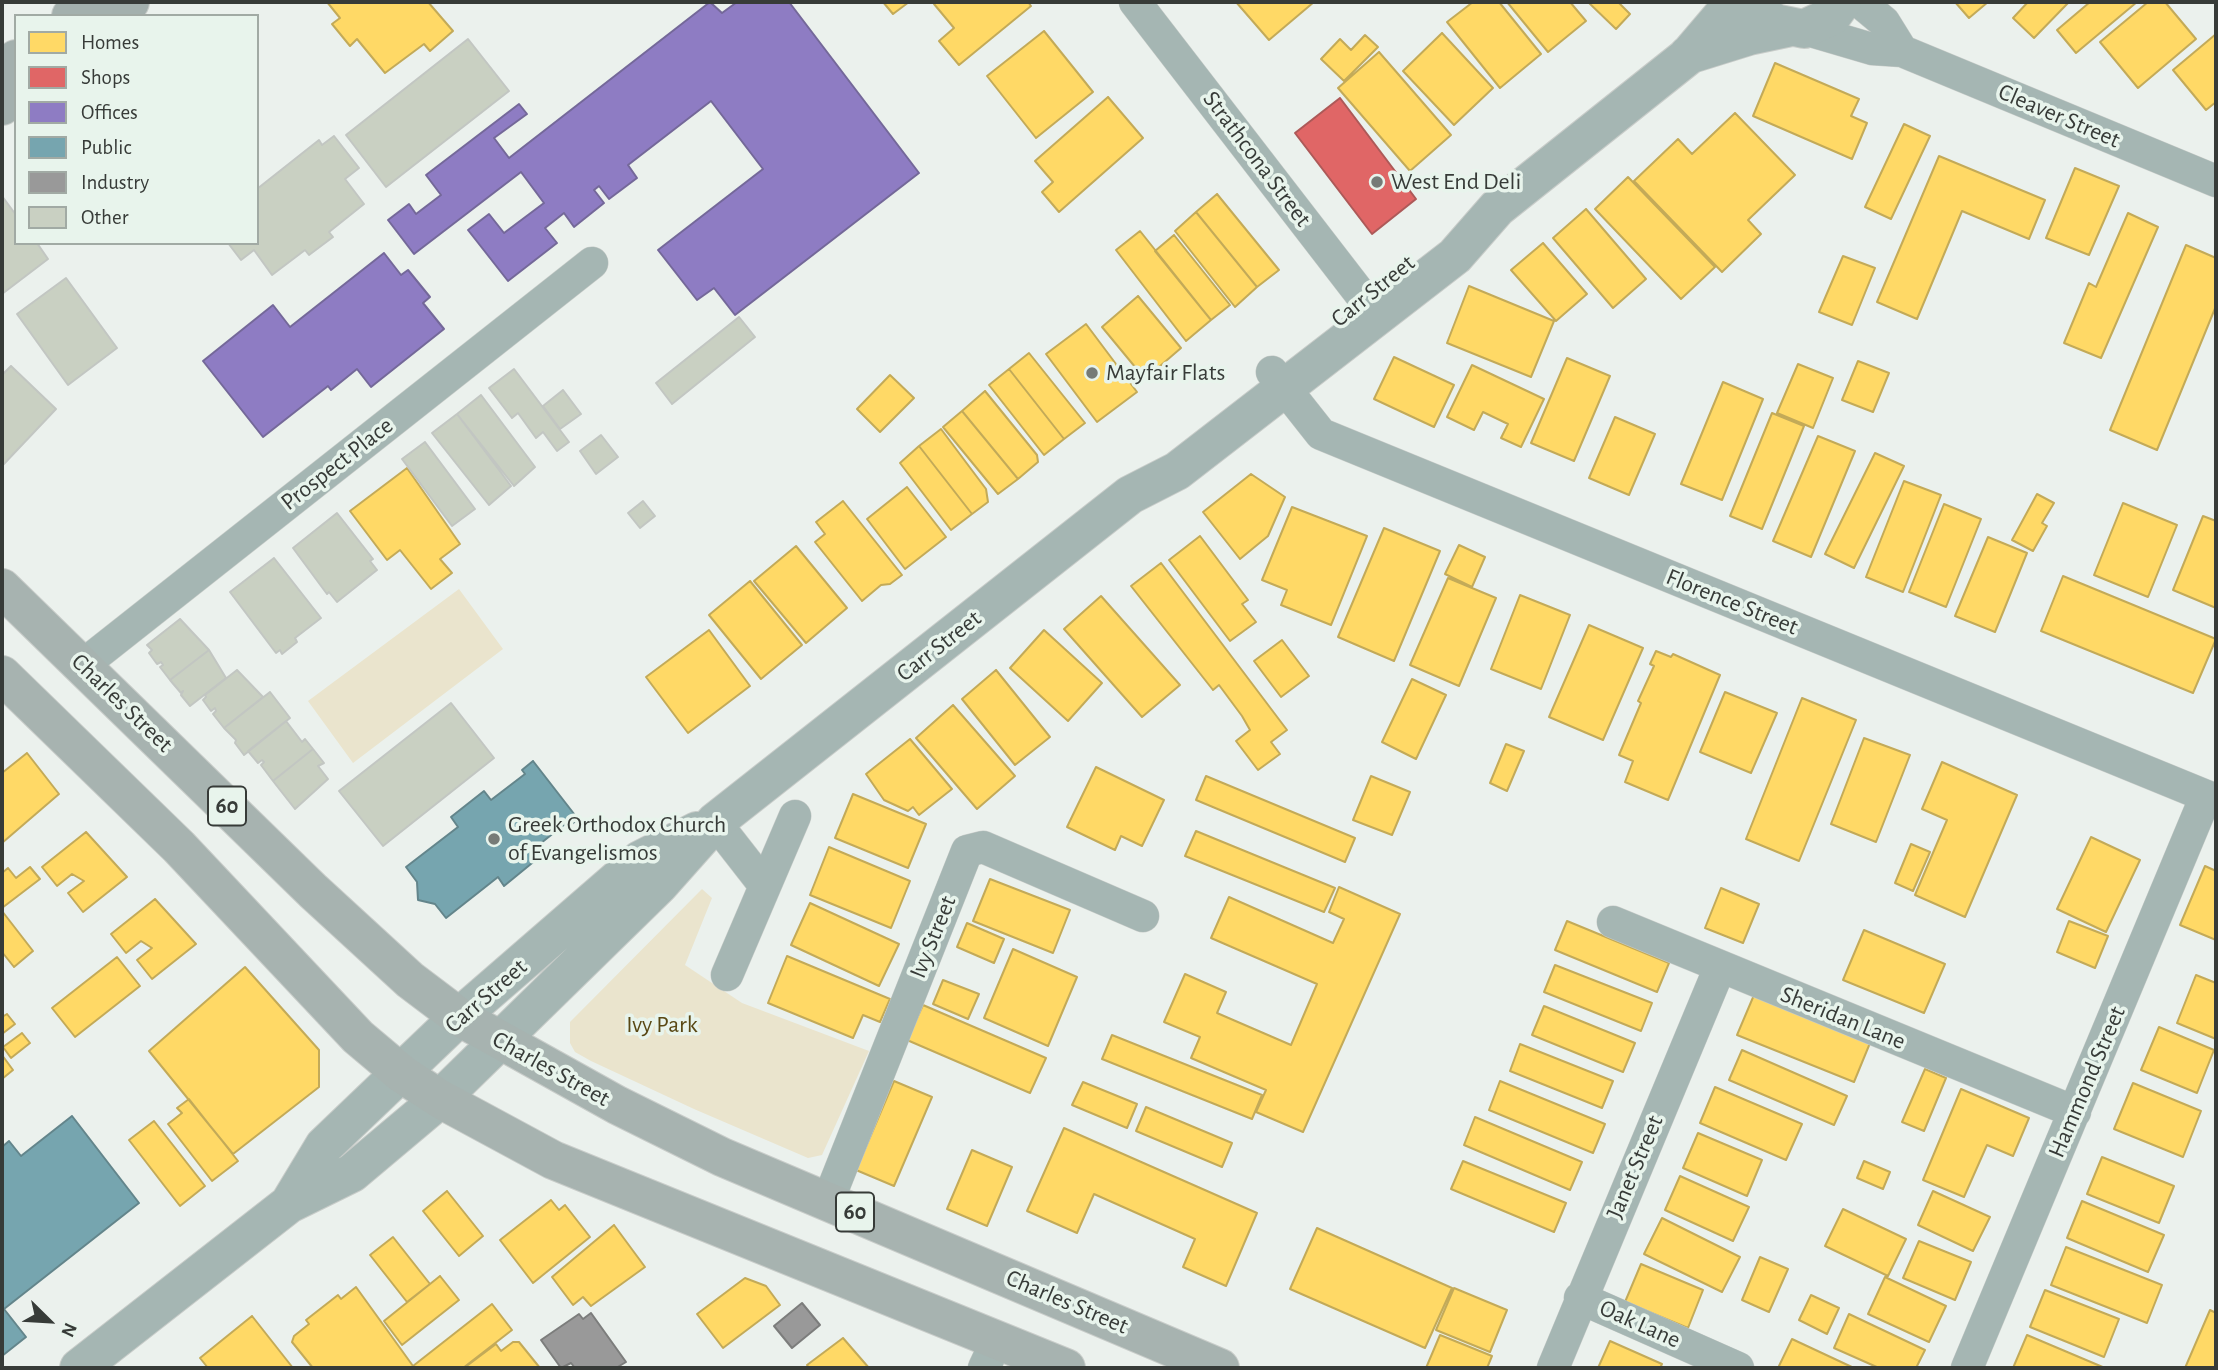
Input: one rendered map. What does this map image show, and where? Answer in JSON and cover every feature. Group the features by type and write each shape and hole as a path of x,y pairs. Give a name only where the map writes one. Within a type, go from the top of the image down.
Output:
{"highway":[{"name":"Charles Street","path":"2,588 313,891 410,980 459,1017 499,1041 722,1157 1220,1368"},
{"name":"60","path":"2,675 178,847 358,1037 402,1074 440,1099 553,1160 990,1354 1066,1368"}],"main road":[{"path":"74,14 89,2"},
{"path":"115,14 130,2"}],"street":[{"name":"Strathcona Street","path":"1135,2 1371,307"},
{"name":"Carr Street","path":"79,1368 289,1204 352,1173 440,1099 659,885 715,822 1130,495 1177,471 1279,380 1371,307 1455,256 1497,208 1688,55 1734,2"},
{"path":"1756,2 1764,15 1795,29"},
{"name":"Carr Street","path":"1688,55 1748,36 1819,25 1832,16 1842,2"},
{"path":"1860,2 1884,22 1902,51"},
{"name":"Cleaver Street","path":"1795,29 1872,49 1902,51 2216,181"},
{"name":"Prospect Place","path":"83,665 592,263"},
{"name":"Florence Street","path":"1279,380 1321,434 2211,798"},
{"name":"Hammond Street","path":"1967,1368 2211,798"},
{"path":"727,975 795,816"},
{"name":"Carr Street","path":"289,1204 324,1146 459,1017 640,860 715,822"},
{"path":"715,822 765,886"},
{"name":"Ivy Street","path":"828,1200 967,852 982,847 1143,916"},
{"name":"Sheridan Lane","path":"1612,922 2075,1112"},
{"name":"Janet Street","path":"1553,1368 1720,967"},
{"name":"Oak Lane","path":"1580,1298 1738,1368"}],"green space":[{"path":"459,589 503,649 353,763 308,701"},
{"name":"Ivy Park","path":"702,889 712,898 685,965 742,1003 869,1051 822,1155 808,1158 694,1109 591,1061 575,1052 570,1043 570,1022"}],"building: Homes":[{"path":"327,2 428,2 453,31 430,51 424,44 385,73 357,39 350,46 332,24 340,18"},
{"path":"883,2 909,2 893,14"},
{"path":"1028,2 1031,6 959,65 939,41 954,28 934,4"},
{"path":"1236,2 1314,2 1269,40"},
{"path":"1473,2 1499,2 1541,54 1500,88 1447,22"},
{"path":"1507,2 1570,2 1586,21 1548,52"},
{"path":"1588,2 1618,2 1630,14 1616,29"},
{"path":"1955,2 1988,2 1969,18"},
{"path":"2028,2 2069,2 2034,38 2013,18"},
{"path":"2090,2 2137,2 2076,53 2057,30"},
{"path":"2148,2 2165,2 2196,39 2138,88 2100,42"},
{"path":"1044,31 1093,92 1036,138 987,76"},
{"path":"1442,33 1493,88 1454,125 1403,71"},
{"path":"2216,34 2216,102 2206,110 2173,70"},
{"path":"1365,35 1378,47 1344,81 1321,59 1340,39 1351,50"},
{"path":"1379,52 1451,135 1410,171 1338,88"},
{"path":"1775,63 1859,99 1851,116 1867,123 1852,159 1753,116"},
{"path":"1108,97 1143,138 1059,212 1042,192 1053,182 1035,161"},
{"path":"1735,113 1795,175 1748,220 1761,234 1722,272 1634,181 1678,139 1692,154"},
{"path":"1904,124 1930,136 1891,219 1865,207"},
{"path":"1939,156 2045,200 2029,239 1962,211 1917,319 1877,302"},
{"path":"2075,168 2119,186 2089,255 2046,238"},
{"path":"1628,177 1715,267 1681,299 1595,209"},
{"path":"1217,194 1279,270 1257,287 1196,212"},
{"path":"1586,209 1646,279 1613,308 1553,238"},
{"path":"1196,212 1257,287 1235,307 1175,231"},
{"path":"2128,213 2158,227 2101,358 2064,343 2089,283 2096,287"},
{"path":"1140,231 1211,320 1186,341 1116,250"},
{"path":"1174,235 1230,305 1211,320 1155,251"},
{"path":"1543,243 1587,294 1556,321 1511,270"},
{"path":"2186,245 2216,258 2216,306 2157,450 2110,430"},
{"path":"1843,256 1875,268 1852,325 1819,312"},
{"path":"1469,286 1554,321 1531,377 1447,343"},
{"path":"1138,296 1181,348 1145,379 1102,327"},
{"name":"Mayfair Flats","path":"1086,324 1137,392 1097,422 1046,354"},
{"path":"1029,353 1085,423 1064,439 1009,369"},
{"path":"1394,357 1454,385 1434,427 1374,399"},
{"path":"1567,358 1610,376 1574,461 1531,443"},
{"path":"1858,361 1889,373 1873,412 1842,400"},
{"path":"1798,364 1833,378 1813,428 1777,413"},
{"path":"1472,365 1544,399 1521,447 1501,438 1508,424 1483,412 1474,430 1447,417"},
{"path":"1009,369 1064,439 1044,455 989,385"},
{"path":"890,375 914,398 880,432 857,409"},
{"path":"1723,382 1763,399 1722,500 1681,484"},
{"path":"985,391 1037,455 1038,462 1018,479 962,411"},
{"path":"962,411 1018,479 998,494 943,427"},
{"path":"1772,413 1804,426 1762,529 1730,516"},
{"path":"1615,417 1655,434 1629,495 1589,478"},
{"path":"941,429 986,489 988,502 972,514 919,446"},
{"path":"1818,436 1855,451 1811,557 1773,541"},
{"path":"919,446 972,514 951,530 900,463"},
{"path":"1875,453 1904,466 1854,568 1825,554"},
{"path":"407,468 460,544 440,559 452,573 431,589 400,550 387,560 350,511"},
{"path":"1251,474 1285,497 1268,536 1240,559 1203,512"},
{"path":"1904,481 1941,495 1903,592 1866,577"},
{"path":"907,487 946,537 905,569 867,519"},
{"path":"2037,494 2054,503 2042,523 2047,526 2033,551 2012,540"},
{"path":"843,501 902,575 890,584 881,585 862,601 815,542 825,534 816,522"},
{"path":"2123,503 2177,525 2148,597 2094,575"},
{"path":"1944,504 1981,519 1946,607 1909,592"},
{"path":"1292,507 1367,536 1331,625 1281,605 1287,590 1262,580"},
{"path":"2203,516 2216,521 2216,608 2173,590"},
{"path":"1384,528 1440,551 1394,661 1338,637"},
{"path":"1200,536 1248,600 1242,604 1256,622 1230,641 1169,560"},
{"path":"1988,537 2027,553 1995,632 1955,616"},
{"path":"1459,545 1485,557 1472,587 1445,574"},
{"path":"796,546 847,608 806,643 754,581"},
{"path":"1161,563 1287,730 1271,742 1280,754 1258,770 1236,741 1250,730 1242,716 1219,685 1213,690 1131,586"},
{"path":"2063,576 2216,639 2193,693 2041,631"},
{"path":"1448,578 1496,598 1459,686 1410,665"},
{"path":"750,581 802,645 761,679 709,615"},
{"path":"1520,595 1570,615 1541,689 1491,669"},
{"path":"1101,596 1180,685 1142,717 1064,629"},
{"path":"1589,625 1643,648 1603,740 1549,717"},
{"path":"709,630 750,686 688,733 646,677"},
{"path":"1044,630 1102,683 1068,721 1010,668"},
{"path":"1282,640 1309,676 1281,697 1254,661"},
{"path":"1656,651 1671,657 1673,654 1720,675 1668,800 1625,782 1633,761 1619,755 1641,703 1638,701 1654,666 1650,664"},
{"path":"996,670 1050,737 1015,765 962,699"},
{"path":"1412,679 1446,695 1416,759 1382,742"},
{"path":"1725,692 1777,713 1751,773 1700,752"},
{"path":"1802,698 1856,720 1799,861 1746,839"},
{"path":"953,705 1015,776 977,809 916,738"},
{"path":"1864,738 1910,755 1876,842 1831,824"},
{"path":"910,739 952,789 919,815 913,807 908,811 884,800 866,774"},
{"path":"1506,744 1524,751 1507,791 1490,783"},
{"path":"27,753 59,794 2,843 2,773"},
{"path":"1942,762 2017,795 1965,917 1915,895 1947,820 1922,809"},
{"path":"1096,767 1164,800 1142,846 1121,836 1115,850 1067,827"},
{"path":"1206,776 1355,838 1345,862 1196,800"},
{"path":"1371,776 1410,792 1392,835 1353,820"},
{"path":"853,794 926,824 908,868 835,838"},
{"path":"1196,831 1335,888 1324,912 1185,856"},
{"path":"86,832 127,877 83,912 68,893 84,881 72,874 57,886 42,867"},
{"path":"2091,837 2140,860 2106,932 2057,909"},
{"path":"1911,844 1930,852 1913,891 1895,883"},
{"path":"829,847 910,881 891,928 810,895"},
{"path":"2205,866 2216,871 2216,940 2180,925"},
{"path":"30,867 40,879 2,908 2,873 8,868 16,878"},
{"path":"990,879 1070,910 1053,953 973,921"},
{"path":"1339,887 1400,914 1303,1132 1256,1112 1266,1090 1191,1058 1200,1037 1164,1022 1185,974 1226,992 1217,1013 1291,1045 1317,984 1211,938 1229,897 1333,943 1344,919 1329,912"},
{"path":"1721,888 1759,904 1743,943 1705,928"},
{"path":"155,899 196,944 152,979 137,960 152,948 141,941 126,953 111,934"},
{"path":"810,903 899,944 879,986 791,945"},
{"path":"2,911 33,951 14,967 2,952"},
{"path":"1567,921 1669,963 1657,992 1555,950"},
{"path":"2069,921 2108,936 2095,968 2057,952"},
{"path":"967,923 1004,939 994,963 957,947"},
{"path":"1864,930 1945,964 1924,1013 1843,980"},
{"path":"1013,949 1077,977 1048,1046 984,1018"},
{"path":"787,956 890,999 880,1022 863,1015 853,1038 768,1003"},
{"path":"117,957 140,986 75,1037 52,1008"},
{"path":"1555,965 1652,1003 1641,1031 1544,992"},
{"path":"245,967 319,1050 319,1087 233,1154 149,1051"},
{"path":"2196,975 2216,983 2216,1039 2177,1023"},
{"path":"943,980 979,994 968,1019 933,1004"},
{"path":"1754,995 1870,1043 1854,1082 1737,1035"},
{"path":"923,1005 1046,1058 1030,1093 907,1040"},
{"path":"1544,1006 1635,1043 1623,1072 1532,1035"},
{"path":"7,1014 15,1024 2,1034 2,1017"},
{"path":"2159,1027 2214,1050 2197,1093 2141,1070"},
{"path":"22,1033 30,1043 11,1058 3,1047"},
{"path":"1112,1035 1262,1095 1252,1119 1102,1059"},
{"path":"1520,1044 1613,1081 1602,1108 1510,1071"},
{"path":"1742,1050 1847,1096 1834,1125 1729,1080"},
{"path":"2,1055 13,1070 2,1079"},
{"path":"1925,1069 1946,1078 1924,1131 1902,1122"},
{"path":"894,1081 932,1097 894,1186 856,1170"},
{"path":"1500,1081 1605,1124 1593,1153 1489,1110"},
{"path":"1083,1082 1137,1104 1127,1128 1072,1105"},
{"path":"2133,1083 2201,1111 2183,1157 2114,1129"},
{"path":"1715,1087 1802,1124 1786,1160 1700,1123"},
{"path":"1961,1089 2029,1118 2013,1156 1987,1145 1964,1197 1923,1180"},
{"path":"189,1099 238,1161 212,1181 168,1124 182,1113 177,1108"},
{"path":"1146,1107 1232,1143 1222,1167 1136,1131"},
{"path":"1475,1117 1582,1162 1570,1190 1464,1145"},
{"path":"154,1121 205,1186 180,1206 129,1140"},
{"path":"1064,1128 1257,1213 1226,1286 1183,1267 1195,1239 1094,1194 1077,1233 1027,1211"},
{"path":"1698,1133 1762,1160 1747,1196 1683,1168"},
{"path":"972,1150 1012,1167 987,1226 947,1209"},
{"path":"2102,1157 2174,1186 2159,1223 2087,1194"},
{"path":"1463,1161 1566,1203 1554,1232 1451,1189"},
{"path":"1864,1161 1890,1172 1883,1189 1857,1178"},
{"path":"1680,1176 1749,1207 1733,1241 1665,1210"},
{"path":"447,1191 483,1236 459,1256 423,1211"},
{"path":"1933,1191 1990,1217 1973,1251 1918,1225"},
{"path":"551,1200 559,1210 565,1205 590,1237 533,1283 500,1240"},
{"path":"2082,1201 2164,1235 2148,1272 2067,1238"},
{"path":"1843,1209 1906,1239 1888,1276 1825,1246"},
{"path":"1662,1218 1740,1257 1722,1292 1644,1254"},
{"path":"614,1225 645,1267 591,1306 583,1297 573,1305 552,1277"},
{"path":"1317,1228 1452,1288 1425,1348 1290,1289"},
{"path":"393,1237 430,1284 407,1302 370,1255"},
{"path":"1919,1241 1971,1262 1955,1300 1903,1278"},
{"path":"2066,1247 2162,1285 2147,1323 2051,1285"},
{"path":"1760,1257 1788,1269 1769,1312 1742,1300"},
{"path":"1641,1264 1703,1290 1688,1328 1625,1302"},
{"path":"440,1276 459,1300 402,1345 384,1321"},
{"path":"1885,1277 1946,1306 1929,1342 1868,1314"},
{"path":"745,1278 766,1286 780,1305 723,1348 697,1314"},
{"path":"356,1287 415,1368 313,1368 292,1342 294,1336 309,1324 306,1320 338,1295 341,1299"},
{"path":"1454,1288 1507,1310 1490,1352 1436,1330"},
{"path":"2045,1290 2119,1319 2104,1357 2030,1327"},
{"path":"1811,1295 1839,1308 1827,1334 1799,1320"},
{"path":"492,1304 512,1330 463,1368 413,1366"},
{"path":"2210,1310 2216,1313 2216,1368 2185,1368"},
{"path":"1849,1314 1925,1350 1916,1368 1879,1368 1834,1348"},
{"path":"252,1316 293,1368 208,1368 200,1358"},
{"path":"1440,1335 1492,1356 1487,1368 1426,1368"},
{"path":"2027,1335 2105,1368 2013,1368"},
{"path":"843,1338 869,1368 809,1368 807,1365"},
{"path":"1792,1339 1854,1368 1778,1368"},
{"path":"1610,1341 1662,1364 1660,1368 1598,1368"},
{"path":"513,1342 519,1342 540,1368 464,1368 496,1344 501,1351"}],"building: Shops":[{"path":"1340,98 1416,199 1372,234 1295,133"}],"building: Offices":[{"path":"710,2 722,13 737,2 789,2 919,173 735,315 714,288 697,300 658,250 763,169 711,101 628,165 637,178 609,199 599,186 594,190 604,203 574,227 564,213 545,228 557,243 508,281 468,230 489,214 504,233 544,203 521,172 414,254 388,220 409,204 416,214 441,195 426,175 519,104 527,114 494,138 509,158"},
{"path":"384,253 401,275 408,270 430,297 423,303 444,329 371,387 357,369 331,390 328,386 263,437 203,361 273,305 290,327"}],"building: Public":[{"name":"Greek Orthodox Church of Evangelismos","path":"533,761 578,819 567,828 565,824 531,851 537,859 504,886 498,877 446,918 435,904 418,900 417,882 406,867 458,827 451,817 484,791 491,800 525,774 522,770"},
{"path":"72,1116 139,1203 4,1309 26,1337 2,1356 2,1147 9,1141 21,1156"}],"building: Industry":[{"path":"802,1303 820,1325 792,1348 774,1326"},
{"path":"591,1313 626,1362 616,1368 575,1368 571,1363 561,1368 541,1340 579,1314 583,1319"}],"building: Other":[{"path":"468,39 509,91 386,187 346,135"},
{"path":"334,136 359,168 345,179 364,204 329,232 333,237 309,255 305,250 272,275 254,250 241,260 230,245 259,245 259,187 319,140 322,145"},
{"path":"2,196 14,212 14,245 38,245 48,259 2,294"},
{"path":"66,278 117,348 68,385 17,314"},
{"path":"739,317 755,337 672,404 656,383"},
{"path":"11,366 56,409 2,466 2,375"},
{"path":"514,369 569,442 557,451 543,432 536,438 518,413 512,418 489,388"},
{"path":"563,390 581,414 560,429 543,406"},
{"path":"481,395 535,467 514,486 457,414"},
{"path":"457,414 511,486 489,505 432,433"},
{"path":"601,435 618,457 596,474 580,451"},
{"path":"425,442 475,509 452,526 402,459"},
{"path":"643,501 655,516 640,528 628,513"},
{"path":"337,513 373,559 370,561 377,570 337,602 329,592 327,594 293,548"},
{"path":"274,558 321,618 295,638 297,642 282,654 280,650 276,653 230,592"},
{"path":"180,619 209,650 170,680 160,667 163,665 161,662 157,664 149,653 152,650 147,645"},
{"path":"209,650 226,678 190,706 181,695 183,691 181,693 170,680"},
{"path":"237,670 263,697 224,728 213,714 215,708 211,711 203,700 205,695"},
{"path":"270,692 290,718 244,755 235,743 236,740 224,728"},
{"path":"451,703 494,758 383,846 339,791"},
{"path":"286,721 302,742 305,739 313,749 273,781 261,765 264,762 262,760 258,763 248,751"},
{"path":"313,749 324,763 318,766 328,779 295,809 273,781"}],"place":[{"name":"West End Deli","path":"1377,182"},
{"name":"Mayfair Flats","path":"1092,373"},
{"name":"Greek Orthodox Church of Evangelismos","path":"494,839"}]}
